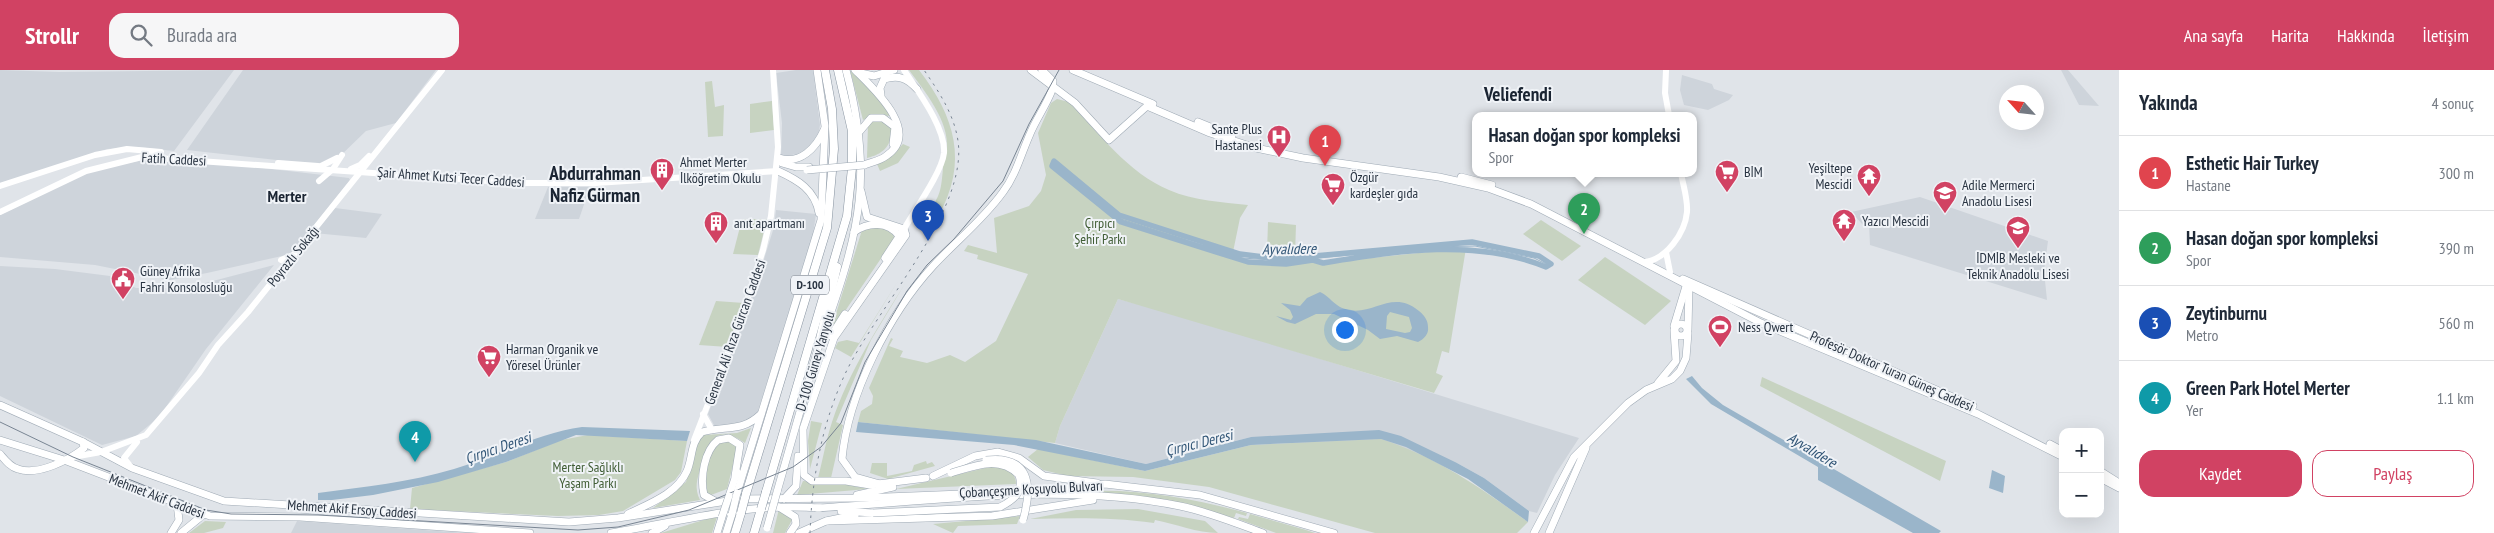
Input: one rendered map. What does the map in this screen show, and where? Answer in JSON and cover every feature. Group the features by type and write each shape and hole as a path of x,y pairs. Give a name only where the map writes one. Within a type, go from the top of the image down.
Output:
{"highway":[{"name":"D-100","path":"734,533 736,513 734,496 827,228 832,192 834,122 825,70"},
{"name":"D-100","path":"754,533 850,202 852,132 849,109 838,70"},
{"path":"819,343 837,266 839,245"}],"main road":[{"name":"Poyrazlı Sokağı","path":"132,468 124,458 141,438 160,422 283,263 295,254 442,70"},
{"name":"General Ali Rıza Gürcan Caddesi","path":"703,414 720,376 762,260 772,216 779,158 779,131 773,70"},
{"path":"718,533 722,518 734,496 763,412 821,220 825,126 816,70"},
{"name":"D-100 Güney Yanyolu","path":"766,531 819,343 854,232 861,191 860,132 856,105 846,70"},
{"path":"856,71 874,76 894,70"},
{"path":"784,499 793,494 798,485 799,432 830,338 902,232 940,166 944,152 935,117 904,70"},
{"path":"1031,70 1066,97"},
{"path":"880,484 854,477 842,459 850,419 867,376 888,332 922,280 984,215 1010,182 1053,87 1052,79 1042,70"},
{"name":"Profesör Doktor Turan Güneş Caddesi","path":"1072,70 1169,111 1270,148 1425,170 1479,181 1542,204 1652,263 1701,293 1761,323 1978,414 2059,455"},
{"path":"1666,70 1665,93 1668,112"},
{"path":"778,171 864,163 889,154 901,138 898,122 882,98 856,71"},
{"path":"882,98 880,84 890,77 905,77 917,89"},
{"path":"1046,102 1056,96 1066,97"},
{"name":"Profesör Doktor Turan Güneş Caddesi","path":"1066,97 1075,103 1108,140 1147,106 1210,133 1256,148 1303,158 1433,176 1488,188 1549,211 1669,274"},
{"path":"860,132 867,121 878,117 890,120 896,130 895,142 888,151 864,163"},
{"path":"779,158 791,161 805,154 817,143 825,126"},
{"path":"354,181 352,174 348,170 366,160 386,134 386,130"},
{"name":"Fatih Caddesi","path":"0,186 89,156 128,149 321,166 331,169"},
{"path":"321,166 342,155"},
{"path":"319,181 342,155"},
{"name":"Fatih Caddesi","path":"0,212 84,172 105,164 142,156 362,171"},
{"path":"779,158 790,166 808,168"},
{"name":"Şair Ahmet Kutsi Tecer Caddesi","path":"362,171 459,181 555,184 778,171"},
{"path":"778,171 797,180 810,192 818,204 821,220"},
{"path":"1643,262 1652,263 1659,260 1679,233 1687,211 1682,177"},
{"path":"861,191 864,211 868,217 906,232 904,239 834,338 802,435 803,469 808,480 880,484 930,477 975,458 990,453 1002,452 1019,457 1045,476 1105,484"},
{"path":"854,232 860,226 870,224 902,232"},
{"path":"1666,252 1669,274 1679,288 1685,303"},
{"path":"1656,385 1670,381 1681,370 1685,359 1688,332 1685,303 1688,285"},
{"name":"Profesör Doktor Turan Güneş Caddesi","path":"1688,285 1991,415 2059,449"},
{"path":"1534,533 1572,460 1624,406 1656,385 1676,361 1674,328 1676,314 1685,303 1701,293"},
{"path":"1674,328 1680,335 1688,332"},
{"name":"Mehmet Akif Ersoy Caddesi","path":"0,405 83,442 132,468 224,501 560,522 618,518 734,496"},
{"path":"694,440 702,432 742,429 749,426 763,412"},
{"path":"735,476 763,412"},
{"path":"703,414 712,430"},
{"path":"618,518 647,504 679,483 687,470 694,440 703,414"},
{"name":"Poyrazlı Sokağı","path":"73,457 101,452 141,438"},
{"path":"730,438 740,445 734,496 707,498 701,489 708,452 711,446 718,440 730,438"},
{"name":"Mehmet Akif Caddesi","path":"0,440 64,460 203,515 220,518 300,517 530,533"},
{"path":"0,454 8,463 19,469 26,470 73,457 84,448 83,442"},
{"path":"1549,533 1587,445"},
{"path":"951,472 996,458 1014,462 1022,469 1028,482 1027,504 1023,520"},
{"path":"799,533 812,525 836,517 873,513 1000,506 1015,499 1022,487 1020,475 1006,464 991,463 845,498"},
{"path":"2103,473 2119,483"},
{"path":"2104,480 2119,488"},
{"name":"Çobançeşme Koşuyolu Bulvarı","path":"734,496 740,499 845,498 1035,491 1105,484 1137,486 1200,495 1334,533"},
{"name":"Çobançeşme Koşuyolu Bulvarı","path":"817,508 1035,496 1119,498 1170,504 1199,510 1263,533"},
{"path":"827,521 992,516 1065,503 1119,498"},
{"path":"171,533 179,520 180,512 177,504"},
{"path":"611,533 737,507 776,506 873,513"},
{"path":"776,506 795,517 796,524 790,533"},
{"path":"726,533 736,513"},
{"path":"181,533 203,515"},
{"path":"652,533 676,520"}],"shaded area":[{"path":"0,70 59,72 234,70 174,151 138,147 107,149 0,185"},
{"path":"243,70 436,70 396,123 366,131 336,160 322,165 187,150"},
{"path":"813,70 820,125 818,137 802,153 781,157 782,123 776,73"},
{"path":"2061,70 2068,70 2099,106 2079,105"},
{"path":"1682,75 1712,84 1714,89 1733,95 1729,100 1708,110 1684,105 1680,90"},
{"path":"148,159 228,164 349,178 350,180 291,254 207,273 170,280 95,265 0,257 0,215 90,171"},
{"path":"548,187 590,187 579,219 535,219"},
{"path":"1920,197 2048,241 2044,271 2047,300 1870,245 1869,224 1863,225 1851,212"},
{"path":"335,208 382,214 366,238 314,233"},
{"path":"776,210 816,214 812,242 757,414 744,425 715,427 708,414 755,288 774,227"},
{"path":"274,265 206,349 159,417 136,436 102,445 0,396 0,266 55,269 110,276 136,288 186,288"},
{"path":"1118,299 1174,314 1579,438 1555,475 1537,513 1529,511 1484,478 1457,463 1251,437 1146,464 1055,443 1060,426"},
{"path":"297,521 467,533 291,533"}],"green space":[{"path":"850,70 875,94 891,116 873,115 863,120"},
{"path":"909,70 919,70 942,105 954,140 955,159 953,177 948,197 938,217 927,214 935,202 942,182 947,138 935,107"},
{"path":"712,81 715,107 724,105 723,136 708,137 705,82"},
{"name":"Çırpıcı Şehir Parkı","path":"1057,99 1069,102 1127,163 1154,183 1188,197 1248,205 1240,218 1233,252 1187,236 1185,243 1238,259 1279,264 1323,263 1466,248 1449,353 1442,351 1436,373 1443,376 1434,393 1118,299 1060,426 1055,443 858,422 861,411 872,404 873,396 869,388 891,338 893,339 889,346 903,351 900,357 927,363 950,355 965,362 996,341 1028,274 977,259 978,255 964,251 968,245 997,253 994,218 1029,206 1041,191 1046,175 1038,133 1051,103"},
{"path":"772,101 774,130 750,133 750,104"},
{"path":"875,120 884,120 893,130 890,141 885,149 867,158 868,124"},
{"path":"903,144 910,147 898,163 880,171 877,164 889,158"},
{"path":"742,219 767,219 758,255 733,254"},
{"path":"1541,220 1581,246 1562,261 1523,234"},
{"path":"1268,222 1296,225 1295,255 1267,252"},
{"path":"871,225 890,231 895,238 830,333 862,230"},
{"path":"1605,257 1671,301 1645,325 1578,280"},
{"path":"898,281 851,357 835,348 838,342 847,340 859,343"},
{"path":"906,282 871,340 836,422 843,425 831,478 818,478 830,429 847,385 865,350 885,316"},
{"path":"716,301 744,303 728,347 699,345"},
{"path":"1762,377 1946,461 1940,481 1760,386"},
{"path":"811,421 822,423 810,469 808,441"},
{"path":"751,428 745,443 736,437 728,435 716,437 711,442 697,480 697,491 700,500 653,508 686,482 698,441 704,435 737,433"},
{"name":"Merter Sağlıklı Yaşam Parkı","path":"588,435 687,441 681,472 675,480 623,511 599,515 558,516 410,509 412,488 506,462 561,440"},
{"path":"1381,439 1421,455 1458,474 1528,522 1517,533 1375,533 1209,487 1133,477 1068,476 1043,470 1028,457 1038,449 1145,471 1251,445"},
{"path":"726,440 736,445 737,449 727,489 711,495 707,492 707,469 711,455"},
{"path":"926,461 927,464 932,462 935,466 888,479 870,473 872,463 887,463 887,476 912,471 914,465"},
{"path":"994,466 1012,473 1016,484 896,489"},
{"path":"803,481 844,484 868,489 797,495"},
{"path":"1089,491 1149,493 1208,503 1247,513 1246,516 1236,513 1234,518 1168,500 1089,493"},
{"path":"779,509 792,520 785,533 773,533"},
{"path":"1138,509 1205,521 1218,533 1194,530 1155,520 1154,523 1077,518 1030,519 1076,510"},
{"path":"1250,514 1315,533 1276,533 1238,519 1239,517 1248,519"},
{"path":"1020,516 1017,524 958,526 953,533 933,524"},
{"path":"717,517 712,533 661,533 710,518"},
{"path":"205,521 226,522 223,528 204,533 189,533"}],"water":[{"path":"1320,292 1344,309 1358,311 1392,302 1401,302 1410,305 1423,314 1427,322 1428,332 1418,342 1397,336 1380,339 1368,330 1334,314 1316,314 1295,324 1276,316 1291,320 1293,317 1290,310 1281,303 1300,306 1307,298","holes":["1390,312 1409,317 1412,328 1410,332 1405,333 1386,329 1387,316"]},
{"path":"1692,376 1702,388 1723,405 1941,531 1939,533 1913,533 1818,480 1818,467 1711,404 1686,379"},
{"path":"858,422 1036,440 1146,464 1251,437 1379,430 1401,436 1484,478 1529,511 1528,522 1468,479 1406,447 1381,439 1251,445 1145,471 1014,445 856,432"},
{"path":"582,427 690,431 687,441 576,435 506,462 438,482 373,495 318,500 318,493 387,484 437,474 470,464 549,434"},
{"path":"1992,470 2005,476 2003,493 1989,488"}],"waterway":[{"name":"Ayvalıdere","path":"1054,161 1119,215 1240,254 1280,259 1472,242 1539,256 1551,264 1546,267 1492,252 1464,250 1407,251 1323,263 1313,260 1286,264 1248,262 1121,222 1052,166 1054,161"},
{"name":"Ayvalıdere","path":"1053,163 1118,218 1242,258 1288,261 1432,247 1475,246 1534,258 1548,265"}],"tram line":[{"path":"0,422 73,457 206,510 231,514 318,515 578,530 618,527 689,510 793,467 821,447 841,423 865,362 907,291 927,265 954,239 1003,181 1029,124 1059,70"}],"railway":[{"path":"810,533 816,471 825,431 838,391 860,347 935,228 949,197 957,168 958,141 953,122 940,95 924,70"}],"place":[{"name":"Sante Plus Hastanesi","path":"1279,158"},
{"name":"Esthetic Hair Turkey","path":"1325,166"},
{"name":"Ahmet Merter İlköğretim Okulu","path":"662,191"},
{"name":"BİM","path":"1727,193"},
{"name":"Yeşiltepe Mescidi","path":"1869,197"},
{"name":"Özgür kardeşler gıda","path":"1333,206"},
{"name":"Adile Mermerci Anadolu Lisesi","path":"1945,214"},
{"name":"Hasan doğan spor kompleksi","path":"1584,234"},
{"name":"Zeytinburnu","path":"928,241"},
{"name":"Yazıcı Mescidi","path":"1844,242"},
{"name":"anıt apartmanı","path":"716,244"},
{"name":"İDMİB Mesleki ve Teknik Anadolu Lisesi","path":"2018,249"},
{"name":"Güney Afrika Fahri Konsolosluğu","path":"123,300"},
{"name":"Ness Qwert","path":"1720,348"},
{"name":"Harman Organik ve Yöresel Ürünler","path":"489,378"},
{"name":"Green Park Hotel Merter","path":"415,462"}],"district":[{"name":"Veliefendi","path":"1518,94"},
{"name":"Abdurrahman Nafiz Gürman","path":"595,184"},
{"name":"Merter","path":"287,196"}],"water label":[{"name":"Çırpıcı Deresi","path":"1199,443"},
{"name":"Çırpıcı Deresi","path":"498,448"}]}
